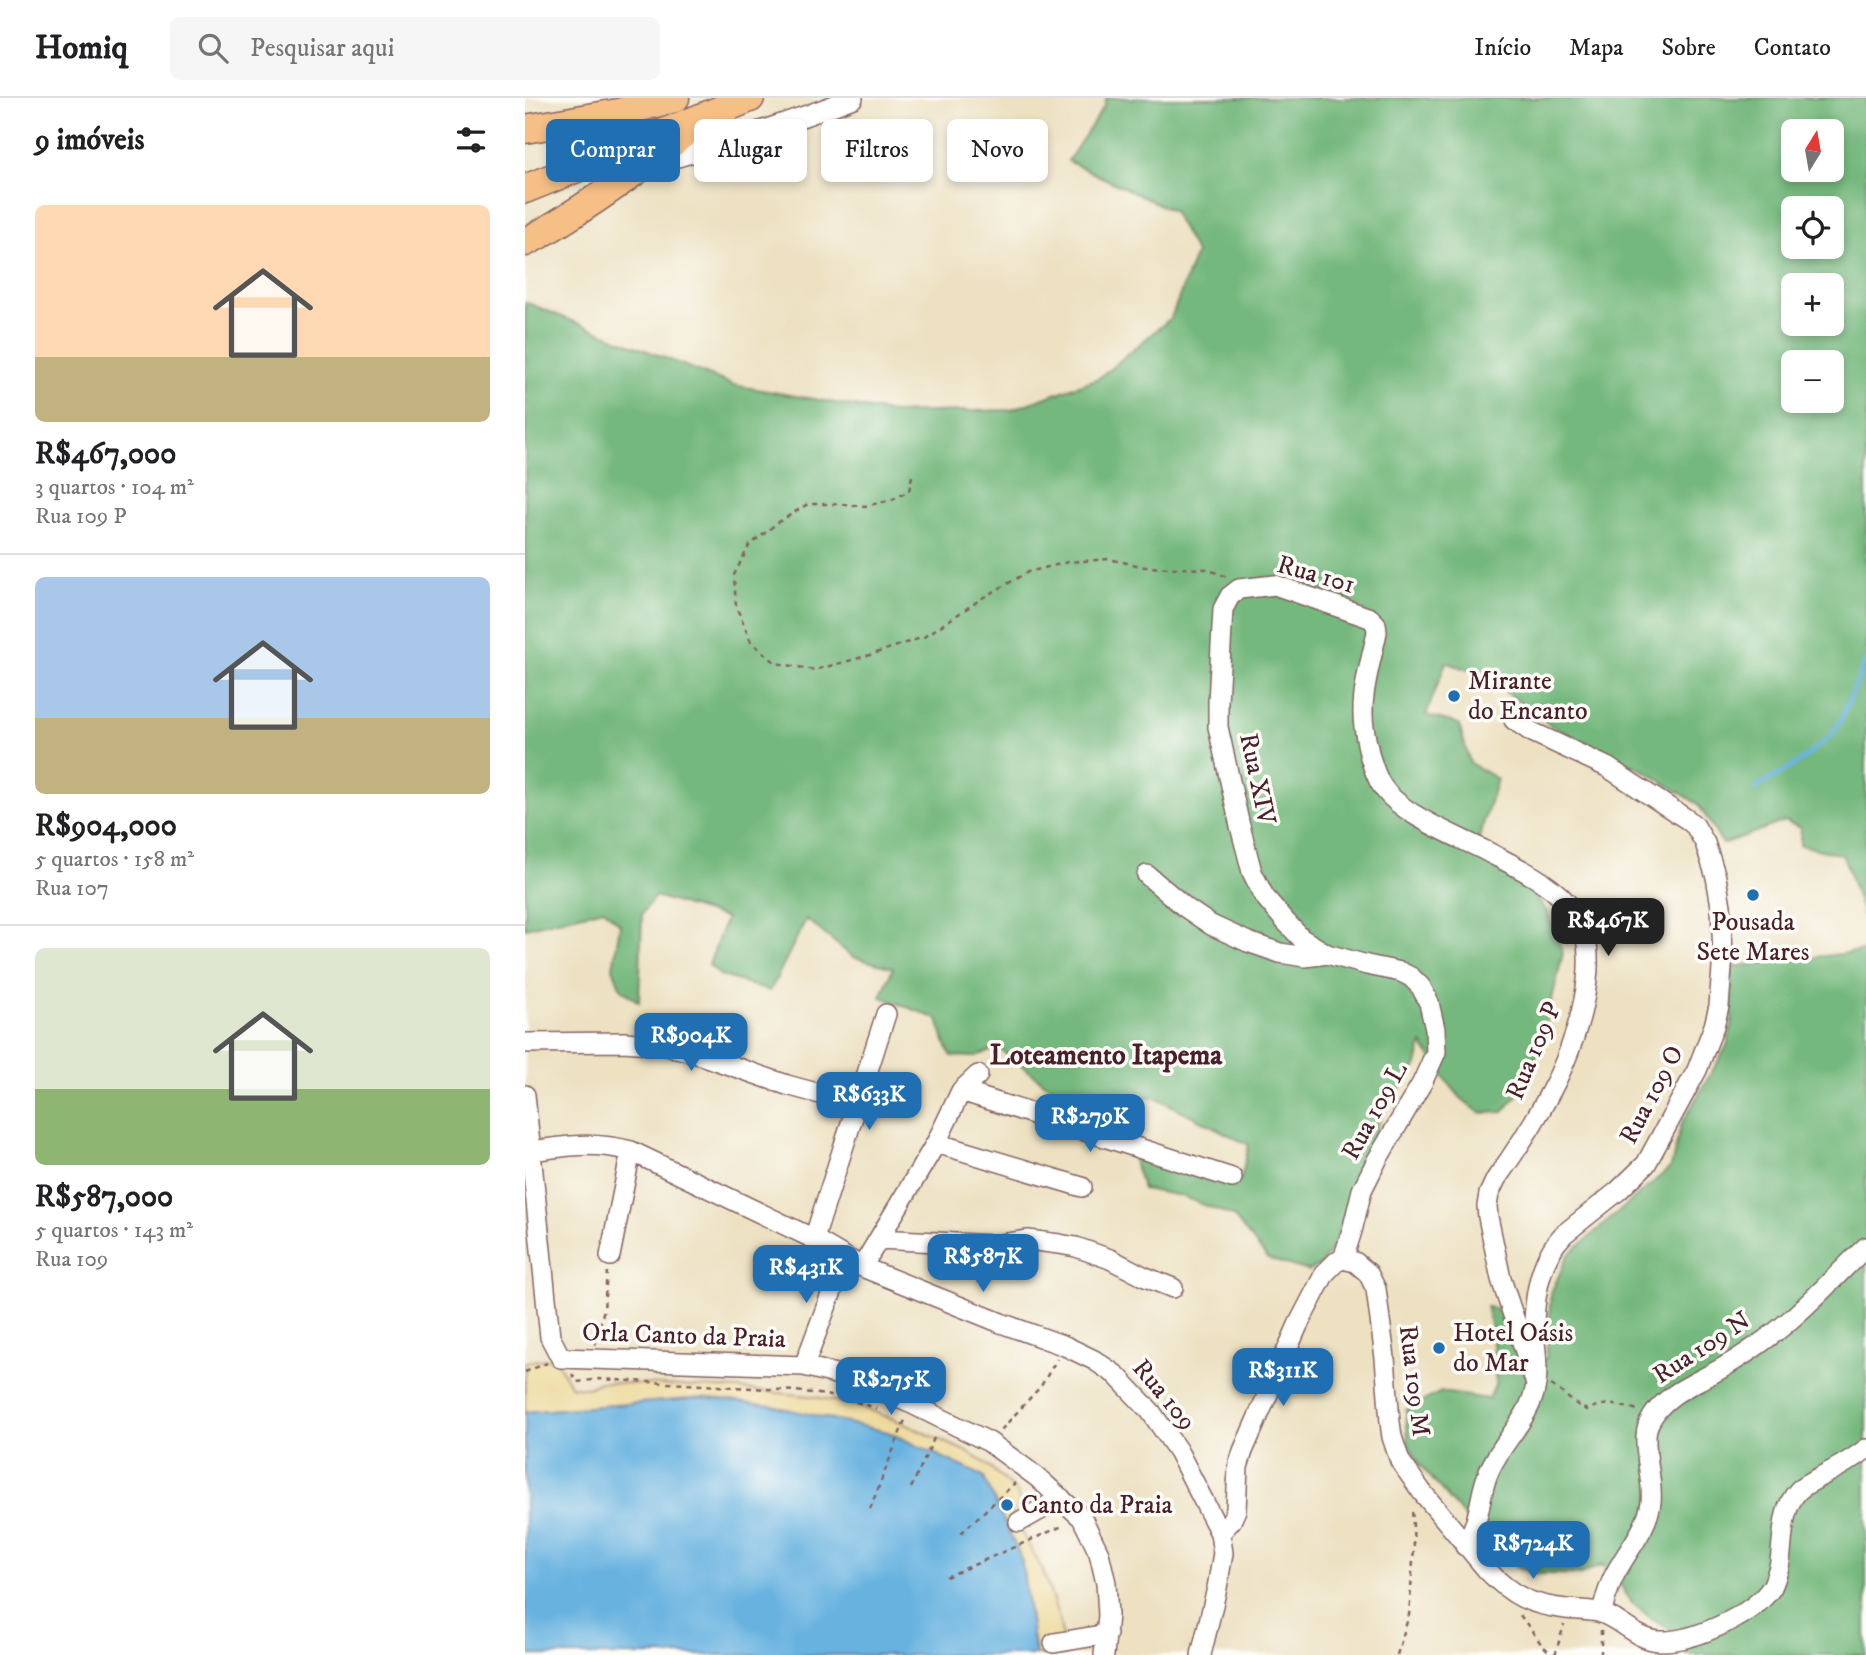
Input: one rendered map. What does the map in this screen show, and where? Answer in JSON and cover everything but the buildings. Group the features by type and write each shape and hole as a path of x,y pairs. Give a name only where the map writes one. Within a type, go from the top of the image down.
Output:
{"highway":[{"path":"525,129 618,113 675,98"},
{"path":"525,169 704,106 750,98"},
{"path":"680,129 704,106"},
{"path":"525,189 704,106"},
{"path":"525,242 620,182"}],"street":[{"path":"680,156 768,130 853,98"},
{"name":"Rua 101","path":"1239,589 1275,585 1370,618 1376,624"},
{"name":"Rua XIV","path":"1239,589 1230,596 1223,609 1218,702 1219,727 1240,827 1252,872 1264,896 1302,939 1327,954"},
{"name":"Rua 109 P","path":"1376,624 1377,632 1363,713 1365,737 1373,766 1383,788 1397,803 1420,818 1519,868 1554,890 1576,913 1584,927 1588,944 1587,981 1574,1038 1553,1088 1496,1179 1487,1206 1501,1279 1536,1384"},
{"name":"Rua 109 O","path":"1465,1546 1476,1520 1488,1471 1529,1407 1536,1384 1535,1307 1539,1279 1545,1264 1558,1240 1618,1191 1646,1164 1706,1050 1722,984 1721,906 1713,864 1695,826 1635,783 1530,731 1514,720"},
{"name":"Rua 109 L","path":"1147,876 1211,925 1248,942 1280,953 1305,957 1327,954 1401,972 1411,977 1421,987 1429,1003 1435,1029 1436,1052 1363,1191 1343,1259 1325,1273 1298,1325 1243,1451 1238,1467 1236,1510 1231,1521 1220,1533"},
{"path":"814,1239 886,1014"},
{"path":"525,1043 624,1042 664,1045 787,1085 857,1104"},
{"path":"804,1366 853,1262 879,1239 936,1143 961,1091 978,1074"},
{"path":"961,1091 1232,1178"},
{"path":"525,1095 550,1337 561,1358"},
{"path":"936,1143 1082,1187"},
{"name":"Rua 109","path":"529,1151 586,1144 631,1151 814,1239 853,1262 1000,1323 1065,1346 1094,1360 1116,1376 1151,1412 1188,1468 1220,1533 1223,1553 1201,1655"},
{"path":"610,1256 631,1151"},
{"path":"879,1239 994,1245 1028,1240 1059,1244 1110,1259 1173,1288"},
{"name":"Rua 109 N","path":"1601,1613 1612,1579 1642,1527 1651,1504 1651,1480 1646,1459 1647,1426 1660,1406 1685,1387 1724,1367 1788,1322 1866,1247"},
{"name":"Rua 109 M","path":"1343,1259 1355,1262 1368,1273 1376,1289 1392,1437 1400,1461 1465,1546"},
{"name":"Orla Canto da Praia","path":"561,1358 804,1366 851,1378 989,1442 1022,1465 1082,1518 1099,1553 1107,1583 1108,1615 1104,1655"},
{"path":"1465,1546 1499,1583 1517,1596 1551,1607 1601,1613 1638,1635 1659,1641 1693,1636 1737,1618 1761,1599 1773,1586 1779,1568 1784,1523 1791,1500 1799,1489 1866,1449"},
{"path":"1019,1522 1061,1497"},
{"path":"1054,1643 1107,1634"}],"path":[{"path":"912,476 909,491 891,500 865,506 841,503 808,504 776,523 750,546 734,575 736,606 751,642 776,663 815,670 924,637 984,597 1028,572 1069,562 1109,559 1145,567 1207,569 1230,578 1239,589"},
{"path":"592,1358 604,1309 607,1261 610,1256"},
{"path":"989,1442 1041,1386 1065,1346"},
{"path":"525,1372 561,1358 577,1382 600,1379 791,1391 858,1401 881,1410"},
{"path":"1536,1384 1549,1384 1563,1392 1572,1403 1587,1410 1601,1404 1636,1409 1647,1426"},
{"path":"870,1509 905,1420"},
{"path":"911,1488 937,1433 944,1436"},
{"path":"1397,1655 1409,1615 1414,1548 1407,1473"},
{"path":"961,1533 1021,1478"},
{"path":"946,1577 1082,1518"},
{"path":"1519,1613 1542,1645 1554,1655 1567,1609"},
{"path":"1601,1613 1601,1655"}],"green space":[{"path":"1106,98 1866,98 1866,924 1843,855 1800,845 1801,828 1785,821 1723,844 1698,804 1647,772 1550,725 1485,676 1446,662 1426,715 1459,724 1470,763 1497,779 1475,851 1530,888 1547,912 1563,953 1540,1049 1521,1091 1503,1112 1480,1113 1461,1098 1422,1044 1417,1065 1383,1112 1334,1245 1321,1264 1309,1271 1268,1259 1233,1216 1181,1196 1143,1189 1131,1153 1241,1179 1249,1145 1155,1097 1067,1100 998,1048 974,1057 951,1056 938,1019 881,997 893,968 853,957 806,919 770,991 720,975 709,965 726,918 655,896 642,914 639,1002 621,989 613,968 620,924 604,909 525,928 525,302 733,385 893,413 1011,410 1099,378 1171,318 1196,253 1173,211 1068,161 1105,105"},
{"path":"1866,951 1866,1655 1686,1655 1687,1639 1649,1617 1631,1602 1619,1582 1602,1565 1581,1574 1537,1574 1517,1567 1487,1543 1420,1465 1408,1443 1406,1410 1441,1392 1489,1399 1496,1383 1492,1333 1486,1306 1499,1310 1520,1351 1546,1359 1551,1293 1568,1255 1671,1167 1681,1125 1727,1046 1732,1025 1731,967"}],"sand":[{"path":"555,1358 571,1387 588,1388 600,1382 739,1389 809,1396 852,1404 896,1420 965,1451 985,1463 1016,1491 1020,1501 1012,1516 1043,1571 1060,1622 1065,1655 1035,1655 1021,1558 704,1398 525,1412 525,1362"}],"water":[{"path":"704,1398 773,1406 888,1432 983,1476 1021,1558 1035,1655 525,1655 525,1412"}],"waterway":[{"path":"1755,789 1798,763 1831,736 1840,722 1866,661"}],"place":[{"name":"Mirante do Encanto","path":"1454,696"},
{"name":"Pousada Sete Mares","path":"1753,895"},
{"name":"Hotel Oásis do Mar","path":"1439,1348"},
{"name":"Canto da Praia","path":"1007,1505"}],"district":[{"name":"Loteamento Itapema","path":"1106,1055"}]}
